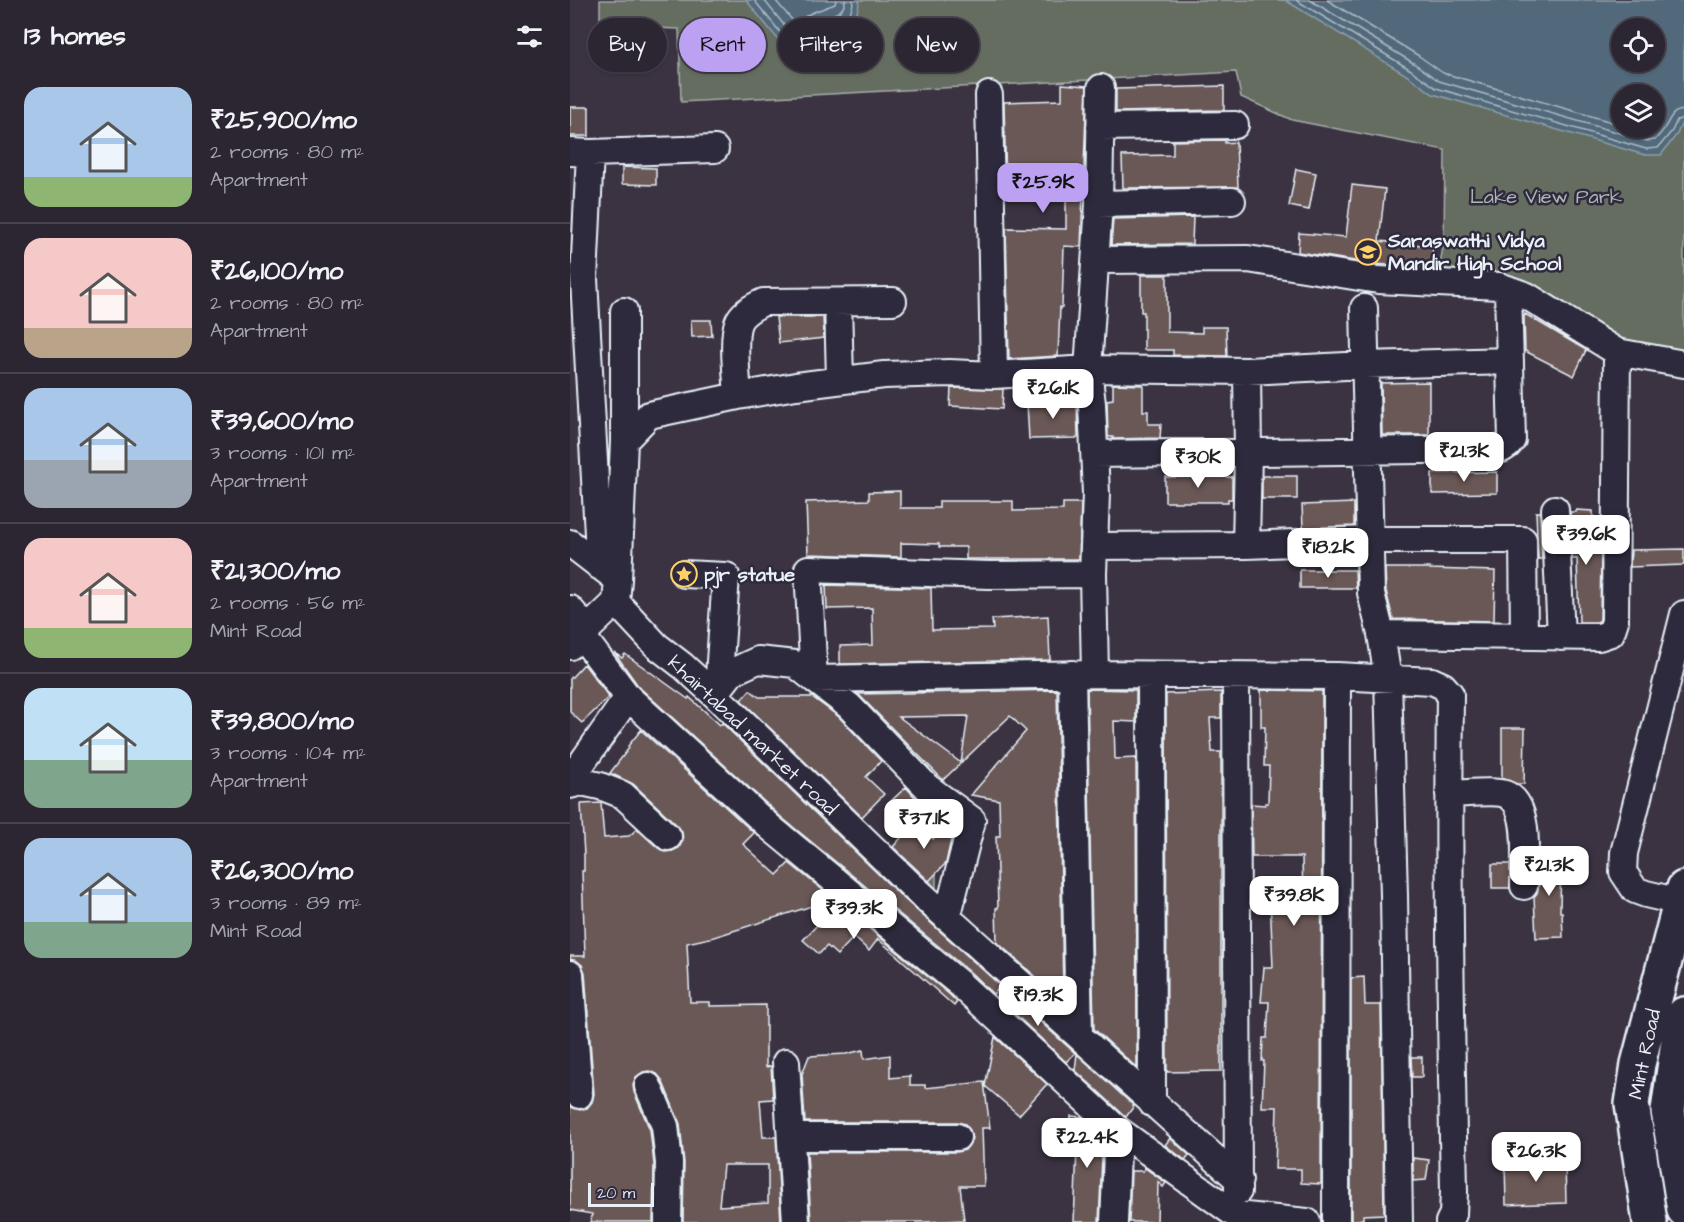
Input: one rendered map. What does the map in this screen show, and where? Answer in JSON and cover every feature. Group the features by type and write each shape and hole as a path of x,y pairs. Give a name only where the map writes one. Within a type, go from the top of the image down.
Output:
{"street":[{"path":"1079,1036 1083,674 1093,574 1096,494 1088,369 1099,204 1101,88"},
{"path":"989,95 994,375"},
{"path":"1100,127 1235,125"},
{"path":"611,583 598,534 584,279 580,153 715,149"},
{"path":"1099,204 1232,201"},
{"path":"1096,260 1248,259 1378,280 1498,286 1527,296 1617,352 1684,364"},
{"path":"1095,454 1502,449 1512,440 1508,289"},
{"path":"738,396 735,337 738,322 747,311 763,302 893,301"},
{"path":"838,302 840,380"},
{"path":"1364,308 1371,593 1381,634 1388,679 1399,1222"},
{"path":"580,637 611,583 624,441 624,311"},
{"path":"1381,634 1599,637 1611,633 1615,621 1617,352"},
{"path":"624,441 649,416 738,396 884,375 994,375 1088,369 1247,371 1510,361"},
{"path":"1246,545 1247,371"},
{"path":"1556,509 1561,637"},
{"path":"1094,546 1246,545 1369,540 1523,540 1524,635"},
{"name":"khairtabad market road","path":"570,543 611,583 657,646 717,693 912,886 1239,1180"},
{"path":"814,679 808,569 988,575 1093,574"},
{"path":"684,574 726,576 717,693"},
{"path":"570,609 580,637 628,697 771,828 960,984 1118,1130 1236,1219 1307,1222"},
{"path":"1682,895 1646,894 1635,890 1623,872 1624,853 1684,614"},
{"path":"717,693 732,672 759,660 795,664 849,706 927,788 972,820 947,918"},
{"path":"814,679 1083,674 1337,676 1432,681 1443,686 1450,694 1451,1056 1454,1192 1453,1214 1449,1222"},
{"path":"1151,675 1152,1103"},
{"path":"1236,676 1239,1180 1236,1219"},
{"path":"1336,1222 1337,676"},
{"path":"570,780 628,697"},
{"path":"570,785 582,782 623,795 668,837"},
{"path":"1449,794 1502,793 1514,799 1521,809 1525,839 1524,886"},
{"name":"Mint Road","path":"1650,1222 1632,1104 1638,1064 1682,895"},
{"path":"570,974 579,1095"},
{"name":"Mint Road","path":"1684,1014 1668,1111 1684,1210"},
{"path":"786,1062 796,1222"},
{"path":"648,1086 665,1126 669,1163 668,1222"},
{"path":"1632,1104 1668,1111"},
{"path":"1114,1222 1118,1130"},
{"path":"792,1137 957,1137"}],"green space":[{"name":"Lake View Park","path":"600,0 1684,0 1684,371 1514,292 1436,285 1444,242 1445,150 1292,120 1241,97 1236,72 681,102 680,72 766,72 766,18 679,18 679,29 667,29 667,18 600,18"},
{"path":"936,815 936,889 904,849"}],"water":[{"path":"746,0 859,0 853,18 778,18 778,39 766,25 766,18 761,18"},
{"path":"1285,0 1684,0 1684,118 1677,134 1661,155 1645,155 1433,94"}],"building":[{"path":"1062,84 1087,86 1081,247 1064,246 1058,356 1009,359 1006,228 1066,229 1066,190 1006,191 1004,102 1062,100"},
{"path":"1224,86 1224,110 1116,112 1116,89"},
{"path":"570,107 589,107 589,136 570,136"},
{"path":"1225,140 1225,143 1236,142 1238,187 1123,188 1122,156 1173,155 1173,141"},
{"path":"622,167 656,168 656,185 622,184"},
{"path":"1296,169 1316,173 1309,210 1289,206"},
{"path":"1352,185 1385,189 1379,241 1433,246 1431,268 1374,264 1298,252 1299,233 1346,237"},
{"path":"1193,217 1192,244 1111,245 1113,219"},
{"path":"1141,275 1167,275 1167,332 1202,333 1202,327 1226,327 1227,356 1173,355 1173,350 1144,350"},
{"path":"1525,314 1586,350 1574,376 1525,351"},
{"path":"776,317 823,317 824,338 779,343"},
{"path":"691,320 711,320 712,336 692,337"},
{"path":"1429,382 1429,435 1382,435 1381,383"},
{"path":"1113,384 1143,385 1143,411 1148,411 1148,424 1161,424 1160,438 1113,439 1113,437 1108,437 1107,400 1113,399"},
{"path":"951,388 1003,389 1002,409 950,406"},
{"path":"1077,401 1078,438 1029,439 1027,403"},
{"path":"1497,472 1497,493 1432,494 1432,473"},
{"path":"1262,476 1297,476 1297,499 1262,499"},
{"path":"1165,477 1232,477 1232,499 1228,499 1228,502 1165,502"},
{"path":"900,491 900,508 939,508 939,501 1013,501 1013,511 1063,510 1063,503 1081,503 1079,559 966,559 966,547 901,543 901,557 808,554 806,502 869,500 869,492"},
{"path":"1354,503 1354,526 1303,528 1302,505"},
{"path":"1576,510 1593,511 1593,550 1601,550 1600,619 1597,622 1579,622 1577,559 1572,559 1570,512 1576,512"},
{"path":"1536,512 1540,512 1542,559 1538,559"},
{"path":"1684,549 1684,565 1630,567 1631,550"},
{"path":"1385,568 1495,571 1494,621 1393,619 1386,591"},
{"path":"1300,570 1355,570 1356,588 1300,588"},
{"path":"826,585 931,588 932,630 993,629 992,619 1048,616 1050,660 840,664 840,646 873,645 872,608 827,609"},
{"path":"614,652 622,658 625,654 688,699 689,697 720,725 722,723 902,897 1003,988 993,994 970,972 781,817 639,687"},
{"path":"584,664 609,697 582,723 570,712 570,679"},
{"path":"1087,689 1136,690 1136,722 1114,721 1115,759 1136,758 1137,1068 1094,1029"},
{"path":"750,690 759,697 812,697 839,717 881,761 866,777 884,794 862,817 741,700"},
{"path":"1057,690 1063,988 1048,988 997,942 996,836 1000,836 999,800 971,795 1026,731 1010,716 961,763 943,780 858,694","holes":["968,716 961,763 899,717"]},
{"path":"1261,690 1322,691 1321,1184 1301,1183 1301,1169 1275,1169 1277,1107 1262,1107 1263,1038 1267,1038 1269,1002 1261,1002 1264,967 1273,967 1270,899 1303,899 1302,857 1252,857 1251,804 1265,805 1268,803 1269,766 1264,766 1265,727 1261,727"},
{"path":"1221,692 1221,718 1210,718 1212,752 1221,752 1221,1071 1167,1072 1166,694"},
{"path":"1502,728 1525,728 1524,784 1517,784 1502,778"},
{"path":"641,730 754,833 743,844 777,875 789,863 834,899 714,937 687,943 690,1002 710,1002 710,1006 766,1005 766,1067 771,1066 773,1099 760,1100 763,1137 776,1137 781,1222 683,1222 684,1163 680,1124 662,1080 657,1074 649,1071 636,1077 633,1085 650,1130 654,1164 653,1222 591,1222 592,1214 570,1210 570,1106 580,1110 587,1108 594,1094 585,973 582,965 570,959 570,956 585,956 581,804 601,803 604,838 629,836 637,829 665,852 679,848 683,840 678,826 633,784 610,773 629,748 628,746","holes":["723,1165 768,1165 768,1203 719,1206"]},
{"path":"906,787 919,802 904,817 889,803"},
{"path":"914,823 933,839 942,829 951,840 946,863 929,881 893,847"},
{"path":"1540,851 1561,852 1560,912 1562,912 1563,937 1536,938 1534,897 1539,886"},
{"path":"1492,864 1510,864 1510,888 1492,888"},
{"path":"838,903 950,995 957,1002 954,1006 878,939 869,951 854,937 837,955 827,946 819,954 803,940"},
{"path":"1364,977 1365,1005 1381,1005 1384,1214 1363,1215 1363,1219 1351,1221 1351,978"},
{"path":"1004,989 1075,1053 1066,1062 1002,1002"},
{"path":"995,1037 1047,1084 1019,1115 985,1086"},
{"path":"863,1050 864,1059 890,1055 890,1078 910,1076 910,1085 925,1085 925,1088 984,1082 990,1128 982,1128 984,1186 960,1186 964,1220 811,1222 807,1152 957,1152 965,1150 972,1138 965,1124 958,1122 805,1122 802,1074 809,1056 846,1054"},
{"path":"1077,1054 1134,1106 1126,1117 1075,1070"},
{"path":"1411,1057 1422,1057 1422,1077 1412,1077"},
{"path":"1071,1116 1082,1117 1103,1136 1099,1222 1074,1222 1077,1148 1068,1147"},
{"path":"1170,1138 1189,1155 1185,1160 1165,1145"},
{"path":"1413,1158 1429,1160 1426,1180 1413,1181"},
{"path":"1565,1160 1566,1203 1506,1205 1505,1162"},
{"path":"1145,1168 1166,1183 1163,1187 1158,1182 1157,1222 1129,1222 1131,1171 1143,1171"}],"place":[{"name":"Saraswathi Vidya Mandir High School","path":"1368,252"},
{"name":"pjr statue","path":"684,574"}]}
